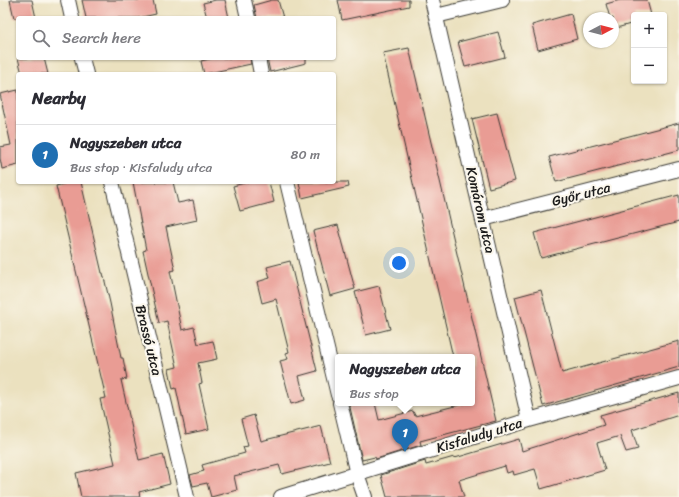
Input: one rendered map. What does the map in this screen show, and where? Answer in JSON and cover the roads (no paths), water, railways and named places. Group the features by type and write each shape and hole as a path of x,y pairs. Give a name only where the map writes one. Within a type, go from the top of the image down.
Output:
{"street":[{"path":"68,0 72,16"},
{"path":"244,0 248,16"},
{"name":"Komárom utca","path":"432,0 529,420"},
{"path":"436,16 502,0"},
{"path":"82,60 86,72"},
{"path":"258,60 261,72"},
{"name":"Győr utca","path":"483,219 679,169"},
{"name":"Brassó utca","path":"112,184 187,497"},
{"path":"287,184 335,382"},
{"name":"Kisfaludy utca","path":"281,497 529,420 679,378"},
{"path":"341,406 357,474 365,497"}],"place":[{"name":"Nagyszeben utca","path":"405,452"}]}
